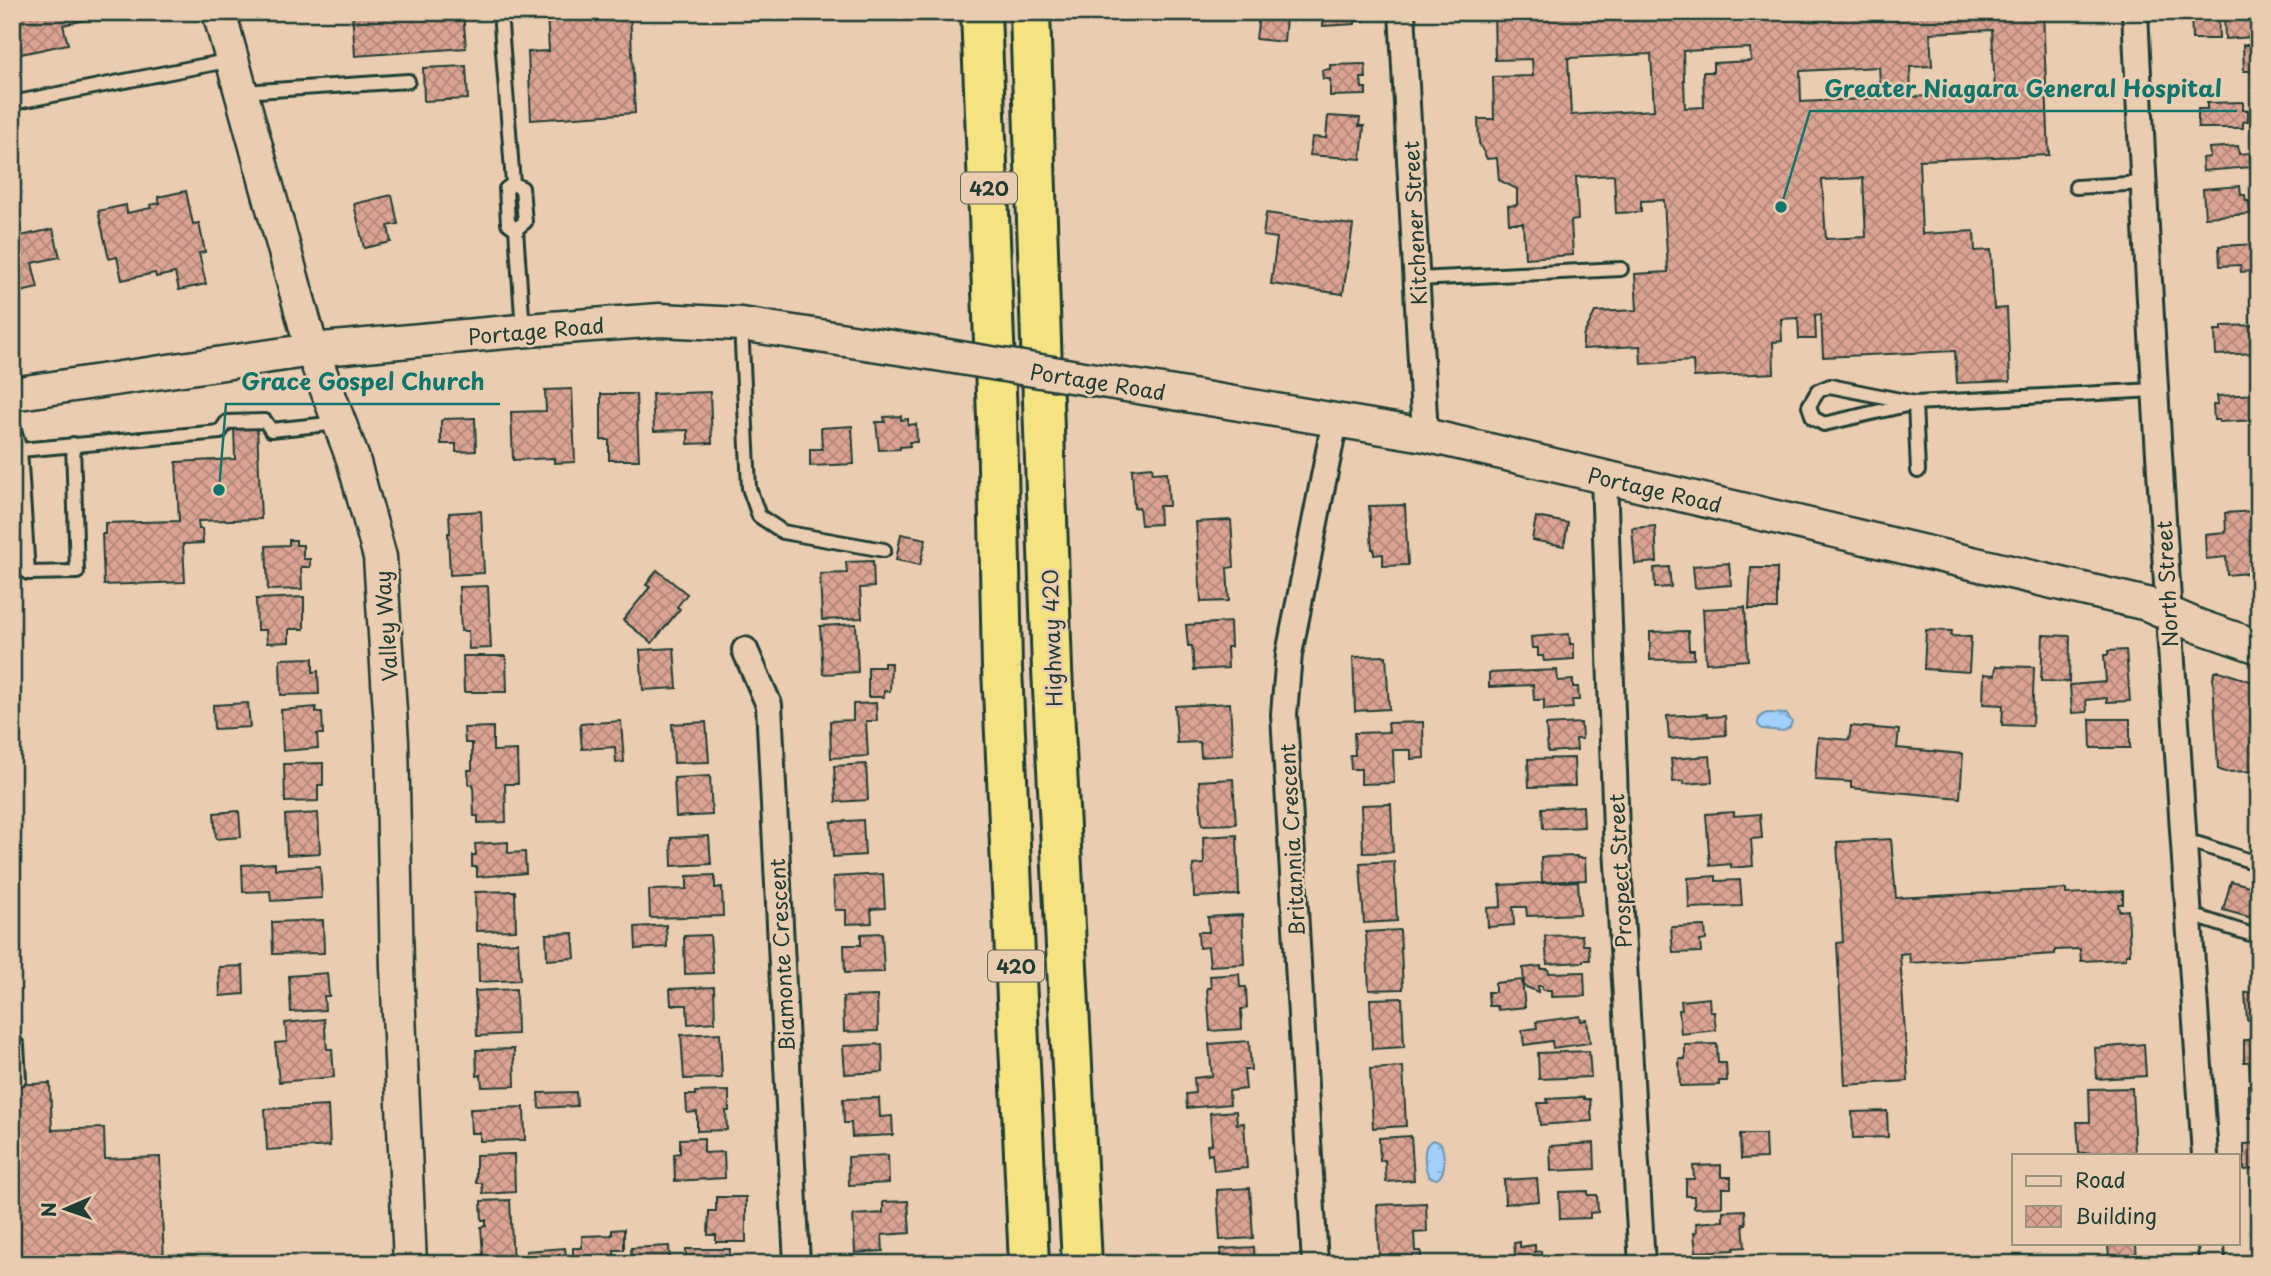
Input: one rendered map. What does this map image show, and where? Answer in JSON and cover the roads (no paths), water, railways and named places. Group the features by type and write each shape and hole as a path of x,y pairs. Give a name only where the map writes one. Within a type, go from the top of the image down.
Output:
{"highway":[{"name":"420","path":"981,12 997,417 1002,668 1029,1264"},
{"name":"Highway 420","path":"1030,12 1052,668 1082,1264"}],"street":[{"name":"Valley Way","path":"219,12 312,350 353,459 380,557 392,742 397,968 410,1264"},
{"name":"Kitchener Street","path":"1402,12 1424,435"},
{"name":"North Street","path":"2135,12 2168,612 2205,1154"},
{"name":"Portage Road","path":"12,394 312,350 660,320 741,324 1424,435 2147,604 2198,626 2259,646"},
{"name":"Britannia Crescent","path":"1315,1264 1284,715 1289,653 1335,421"},
{"name":"Prospect Street","path":"1604,477 1616,831 1642,1264"},
{"name":"Biamonte Crescent","path":"746,650 769,705 797,1264"},
{"path":"2211,1244 2212,1264"}],"lane":[{"path":"500,12 513,184 506,189 508,223 516,229 523,330"},
{"path":"12,103 233,60"},
{"path":"241,92 408,81"},
{"path":"2076,187 2143,183"},
{"path":"1417,279 1621,269"},
{"path":"741,324 749,488 759,516 783,532 884,550"},
{"path":"1914,403 1830,386 1818,390 1809,406 1812,418 1824,424 1914,403 2155,390"},
{"path":"1914,403 1918,471"},
{"path":"220,432 227,422 265,421 264,430 338,422"},
{"path":"12,423 20,450 28,573 77,572 73,444"},
{"path":"20,450 234,431"},
{"path":"2185,845 2199,844 2259,864"},
{"path":"2189,914 2259,937"},
{"path":"12,1046 17,1045 19,1079"}],"water":[{"path":"1786,714 1792,721 1790,727 1783,731 1762,729 1758,725 1759,720 1762,715"},
{"path":"1433,1140 1441,1143 1444,1157 1443,1172 1437,1179 1429,1177 1425,1162 1425,1151"}],"place":[{"name":"Greater Niagara General Hospital","path":"1781,207"},
{"name":"Grace Gospel Church","path":"219,490"}]}
